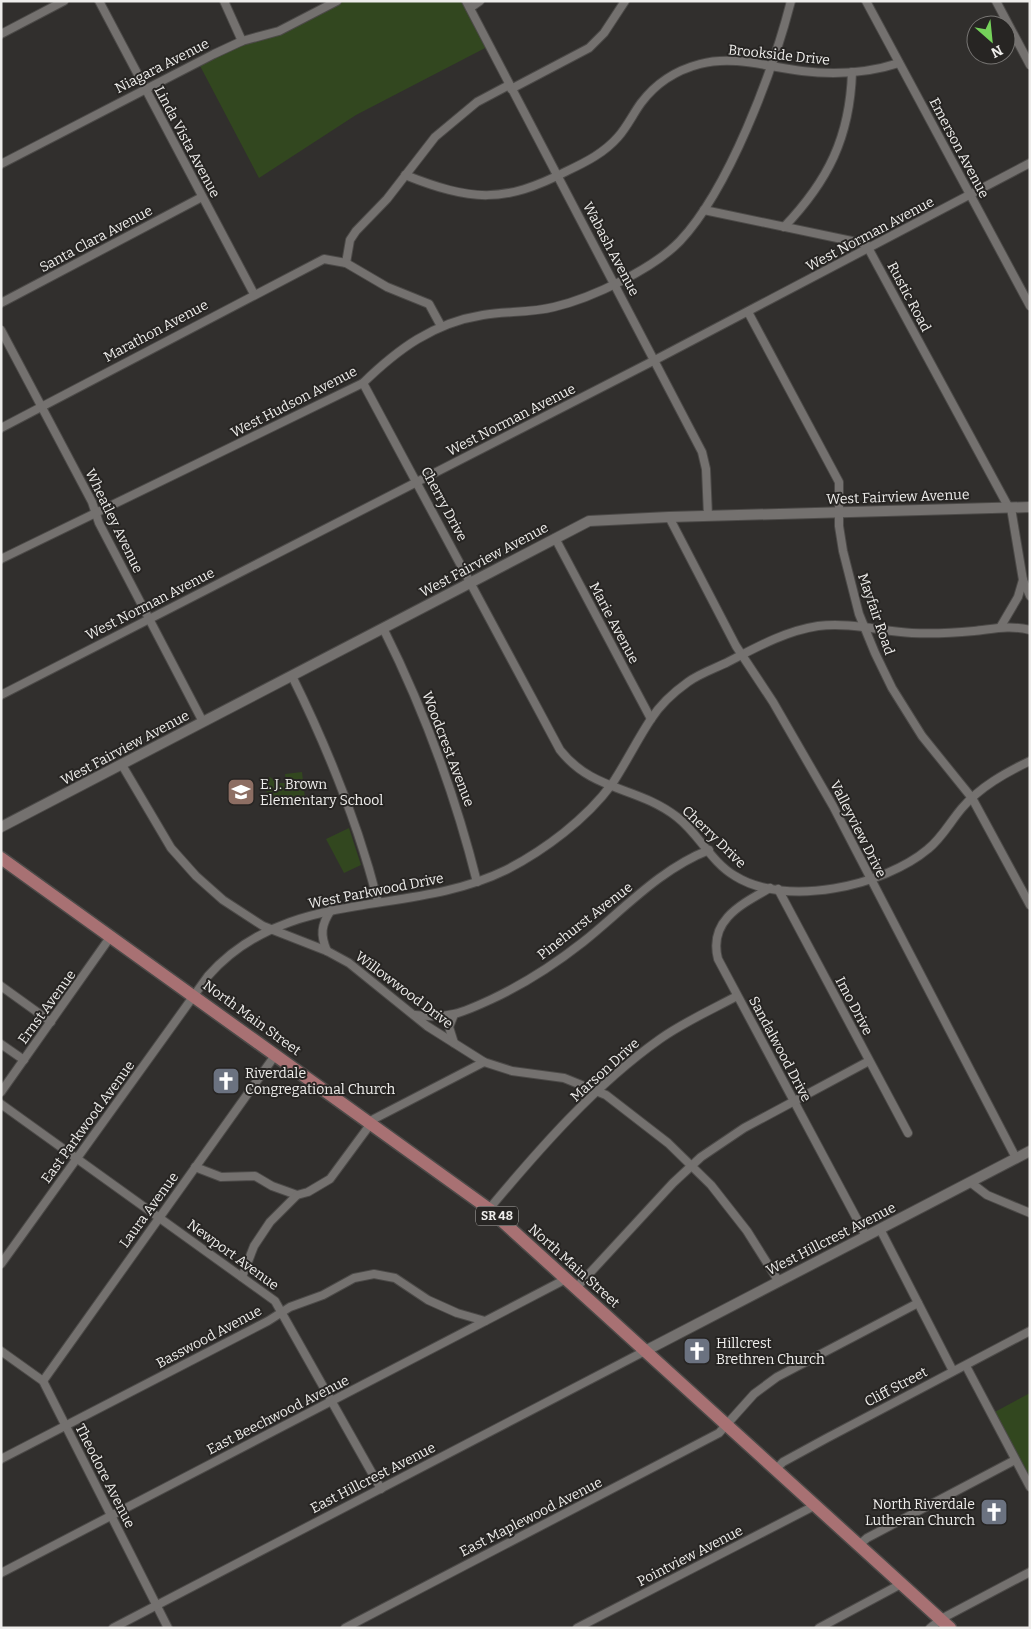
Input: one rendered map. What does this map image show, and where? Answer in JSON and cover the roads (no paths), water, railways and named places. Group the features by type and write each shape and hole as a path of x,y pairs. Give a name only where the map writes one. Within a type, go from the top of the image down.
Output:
{"main road":[{"name":"North Main Street","path":"3,862 194,995 489,1209 945,1623"}],"street":[{"path":"1,34 64,1"},
{"name":"Linda Vista Avenue","path":"99,1 254,294"},
{"path":"224,1 242,41"},
{"name":"Niagara Avenue","path":"1,164 145,88 242,41 284,29 337,1"},
{"path":"468,4 480,1"},
{"path":"441,326 429,304 387,287 346,263 350,240 356,231 387,199 447,125 477,102 590,48 604,33 624,1"},
{"name":"West Hudson Avenue","path":"1,559 363,383 392,355 441,326 484,315 532,312 590,296 666,253 680,241 704,210 739,143 771,65 791,1"},
{"name":"Emerson Avenue","path":"866,1 1030,306"},
{"path":"996,1 1030,65"},
{"name":"Wabash Avenue","path":"468,4 702,452 706,469 708,516"},
{"name":"Brookside Drive","path":"405,175 444,190 477,196 496,196 523,191 558,176 603,151 618,136 647,95 677,72 702,63 721,61 771,65 812,72 852,72 900,63"},
{"path":"784,227 810,200 822,182 838,148 848,114 852,72"},
{"name":"West Norman Avenue","path":"1,696 149,618 748,312 1030,163"},
{"name":"Santa Clara Avenue","path":"1,303 202,196"},
{"path":"704,210 861,241 869,249"},
{"name":"Rustic Road","path":"869,249 1010,508 1023,580 1030,596"},
{"name":"Marathon Avenue","path":"1,428 324,259 346,263"},
{"name":"Mayfair Road","path":"748,312 838,479 839,526 844,558 865,628 875,653 900,701 922,736 972,798 1030,905"},
{"name":"Wheatley Avenue","path":"1,330 203,722"},
{"name":"Cherry Drive","path":"363,383 418,482 560,750 586,776 638,795 665,809 686,824 732,875 752,885 814,891 871,880 928,849 972,798 998,778 1030,761"},
{"name":"West Fairview Avenue","path":"1,827 555,538 595,520 1030,507"},
{"name":"Valleyview Drive","path":"669,517 742,655 807,759 1016,1158"},
{"name":"Marie Avenue","path":"555,538 651,719"},
{"path":"1001,626 1018,597 1023,580"},
{"name":"West Parkwood Drive","path":"194,995 218,965 230,955 274,930 308,916 330,910 435,894 477,882 523,860 555,839 610,786 651,719 671,696 689,681 742,655 800,630 819,626 939,634 974,631 1001,626 1030,630"},
{"name":"Woodcrest Avenue","path":"382,628 402,666 437,750 457,808 477,882"},
{"path":"292,676 340,780 369,867 378,902"},
{"name":"Willowwood Drive","path":"122,765 161,833 190,870 223,900 263,926 328,951 361,972 416,1015 427,1026 484,1062 512,1072 564,1078 597,1090 645,1124 692,1165 747,1231 779,1282"},
{"name":"Pinehurst Avenue","path":"416,1015 453,1016 497,996 538,974 583,942 658,880 694,856 709,850"},
{"name":"Sandalwood Drive","path":"770,888 730,912 717,932 716,947 718,958 866,1236"},
{"name":"Imo Drive","path":"778,889 908,1133"},
{"path":"328,951 322,939 322,928 330,910"},
{"name":"Ernst Avenue","path":"1,1092 111,936"},
{"path":"1,986 51,1022"},
{"name":"East Parkwood Avenue","path":"1,1264 194,995"},
{"name":"Marson Drive","path":"489,1209 597,1090 661,1039 737,996"},
{"path":"453,1016 449,1027 454,1043"},
{"path":"1,1044 24,1060"},
{"name":"Laura Avenue","path":"43,1381 276,1054"},
{"path":"576,1288 692,1165 744,1128 869,1061"},
{"path":"242,1277 260,1235 297,1195 308,1192 330,1178 371,1122 484,1062"},
{"name":"Newport Avenue","path":"1,1104 275,1301 381,1489"},
{"name":"West Hillcrest Avenue","path":"645,1351 1030,1151"},
{"path":"195,1167 222,1178 255,1176 272,1186 297,1195"},
{"path":"970,1182 987,1195 1030,1213"},
{"path":"880,1229 953,1371"},
{"name":"Basswood Avenue","path":"1,1459 268,1321 282,1311 323,1295 362,1276 381,1274 402,1280 428,1300 442,1307 485,1321"},
{"name":"East Beechwood Avenue","path":"1,1573 566,1279"},
{"name":"East Maplewood Avenue","path":"345,1628 702,1442 726,1426 754,1394 776,1377 918,1303"},
{"name":"Cliff Street","path":"776,1469 783,1462 1030,1331"},
{"name":"Theodore Avenue","path":"1,1351 43,1381 168,1628"},
{"name":"East Hillcrest Avenue","path":"113,1628 645,1351"},
{"path":"966,1366 1030,1487"},
{"path":"859,1545 867,1538 1015,1460"},
{"name":"Pointview Avenue","path":"576,1628 814,1506"},
{"path":"930,1628 945,1623 1030,1572"},
{"path":"818,1628 901,1584"},
{"path":"361,1619 366,1628"}],"place":[{"name":"E. J. Brown Elementary School","path":"241,792"},
{"name":"Riverdale Congregational Church","path":"226,1081"},
{"name":"Hillcrest Brethren Church","path":"697,1351"},
{"name":"North Riverdale Lutheran Church","path":"994,1512"}]}
